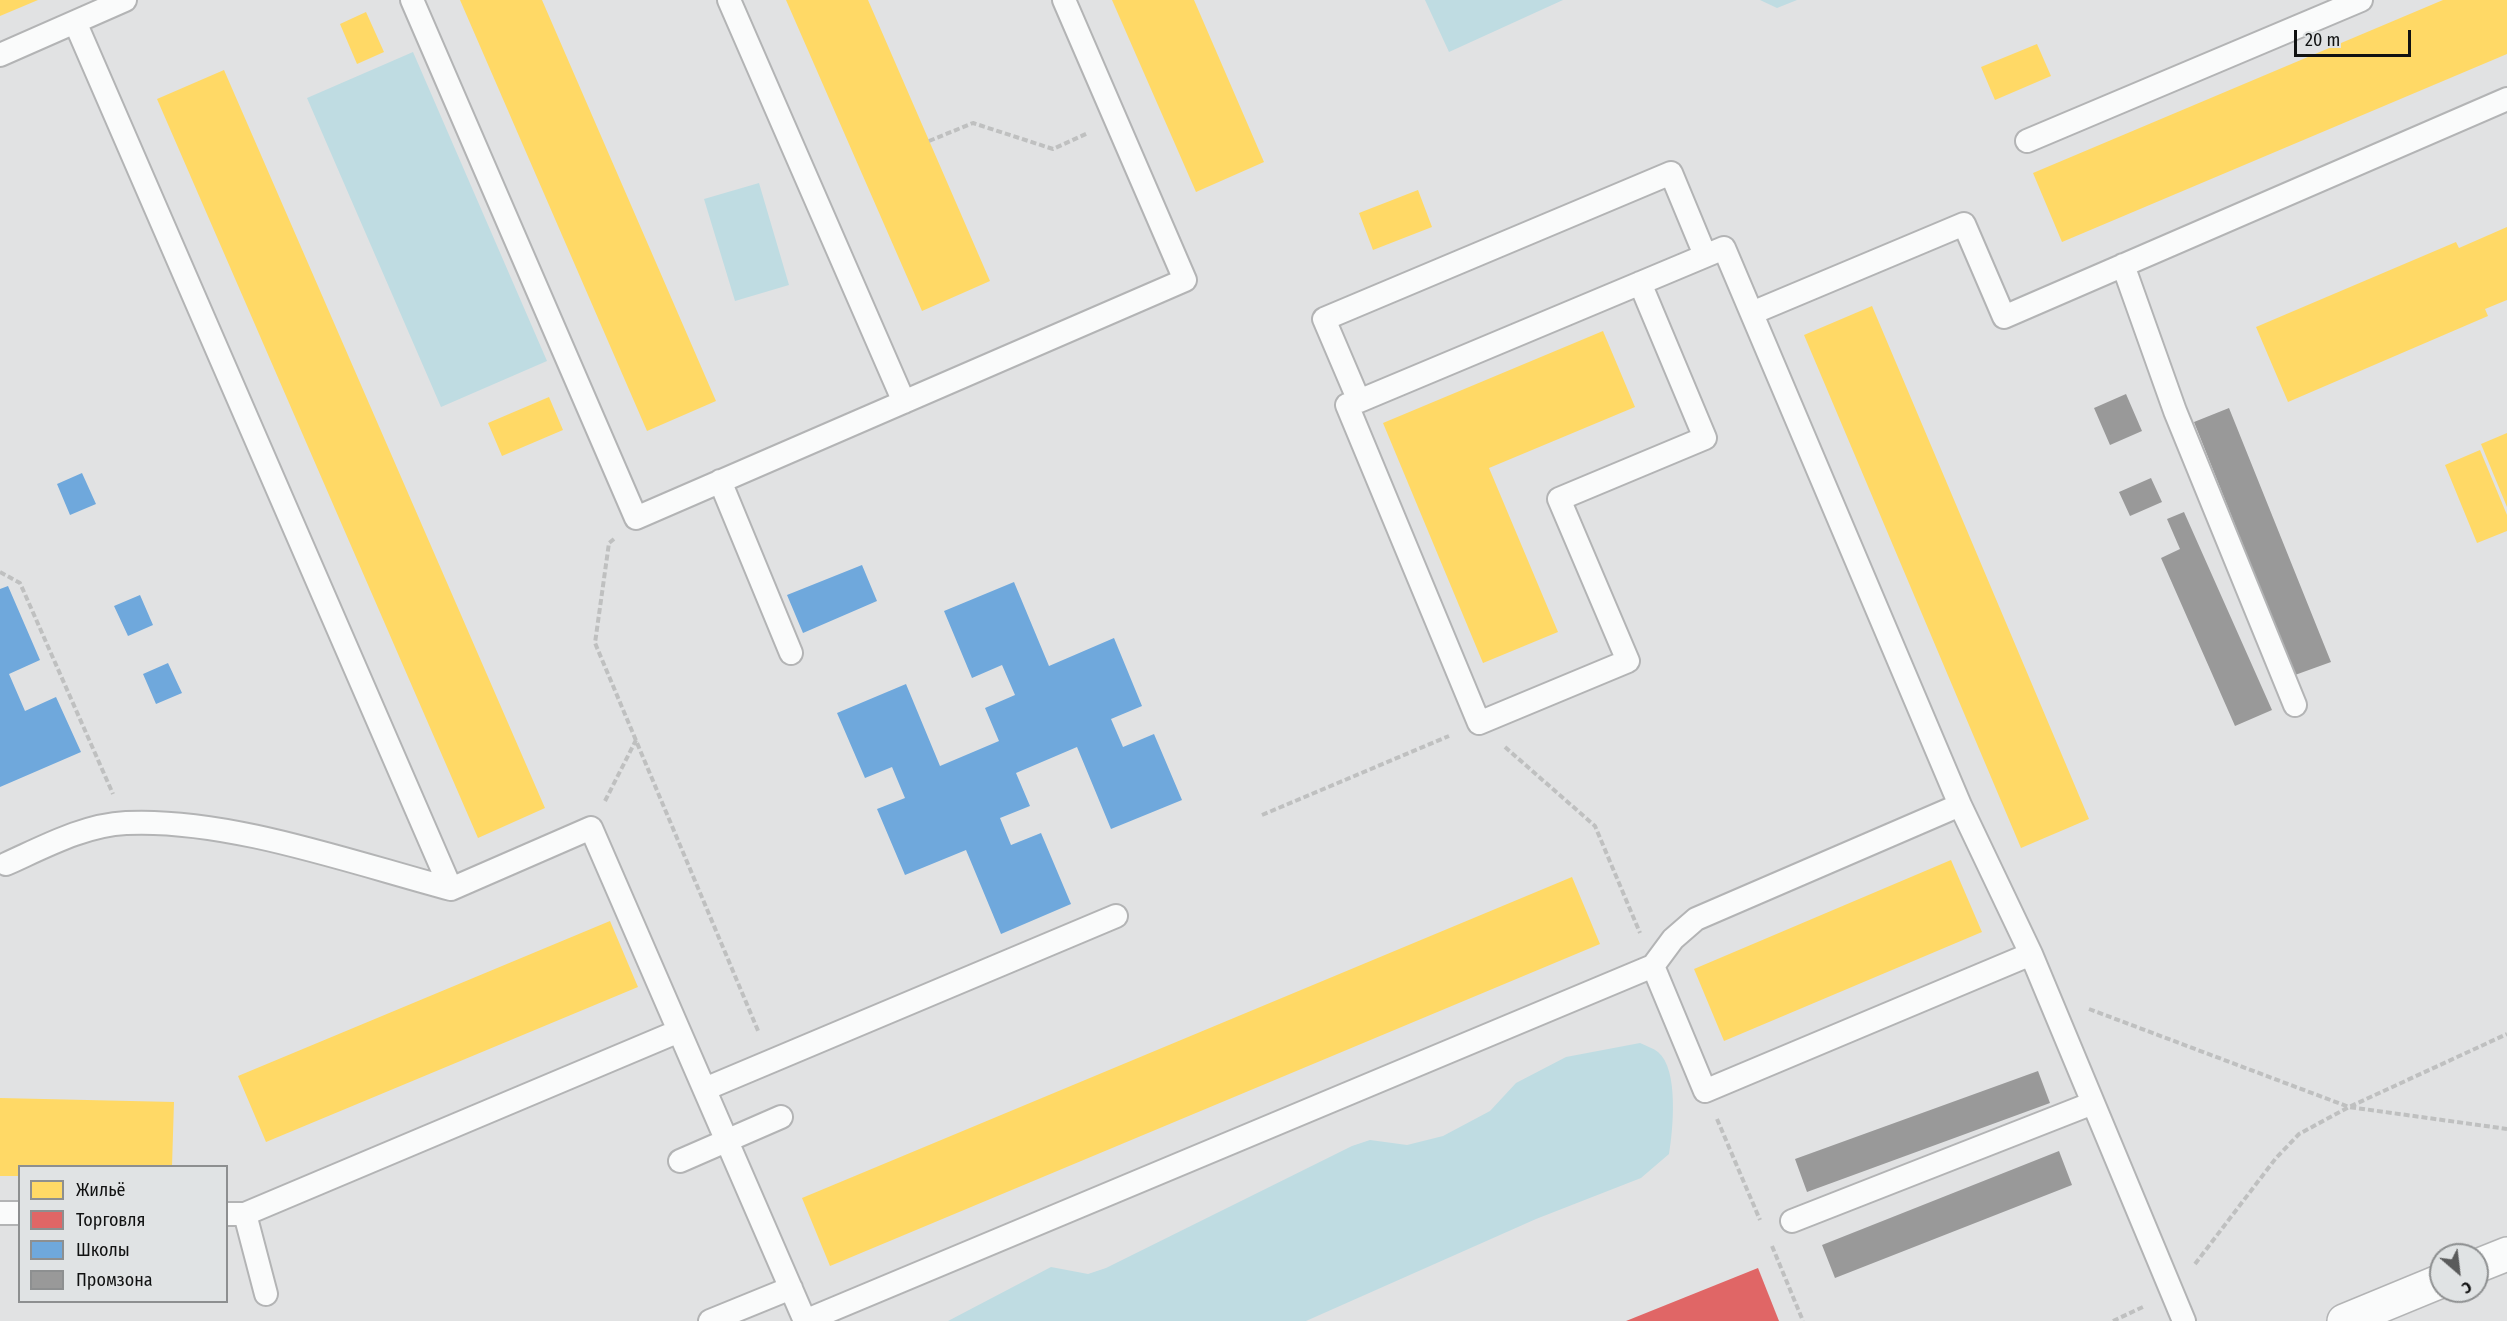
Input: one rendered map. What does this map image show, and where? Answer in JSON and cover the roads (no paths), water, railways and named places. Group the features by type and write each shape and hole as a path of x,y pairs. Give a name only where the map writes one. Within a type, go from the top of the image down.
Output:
{"main road":[{"path":"2489,1261 2507,1254"},
{"path":"2344,1321 2429,1286"}],"lane":[{"path":"0,55 125,0"},
{"path":"412,0 636,518 1185,280 1064,0"},
{"path":"729,0 904,402"},
{"path":"2027,141 2361,0"},
{"path":"75,22 451,889"},
{"path":"1752,313 1964,224 2004,317 2507,99"},
{"path":"1359,400 1324,318 1671,173 1705,255"},
{"path":"1640,283 1705,438 1560,499 1628,662 1479,723 1347,405 1724,248 1960,805 2031,954 2184,1321"},
{"path":"2123,265 2175,411 2295,705"},
{"path":"720,481 791,653"},
{"path":"6,864 76,832 125,822 182,825 247,834 451,889 591,828 805,1321 1653,966 1672,939 1696,919 1960,805"},
{"path":"705,1089 1116,916"},
{"path":"1653,966 1705,1091 2031,954"},
{"path":"266,1294 236,1214 679,1031"},
{"path":"1792,1221 2093,1103"},
{"path":"680,1161 781,1117"},
{"path":"0,1213 18,1213"},
{"path":"710,1321 791,1288"}]}
